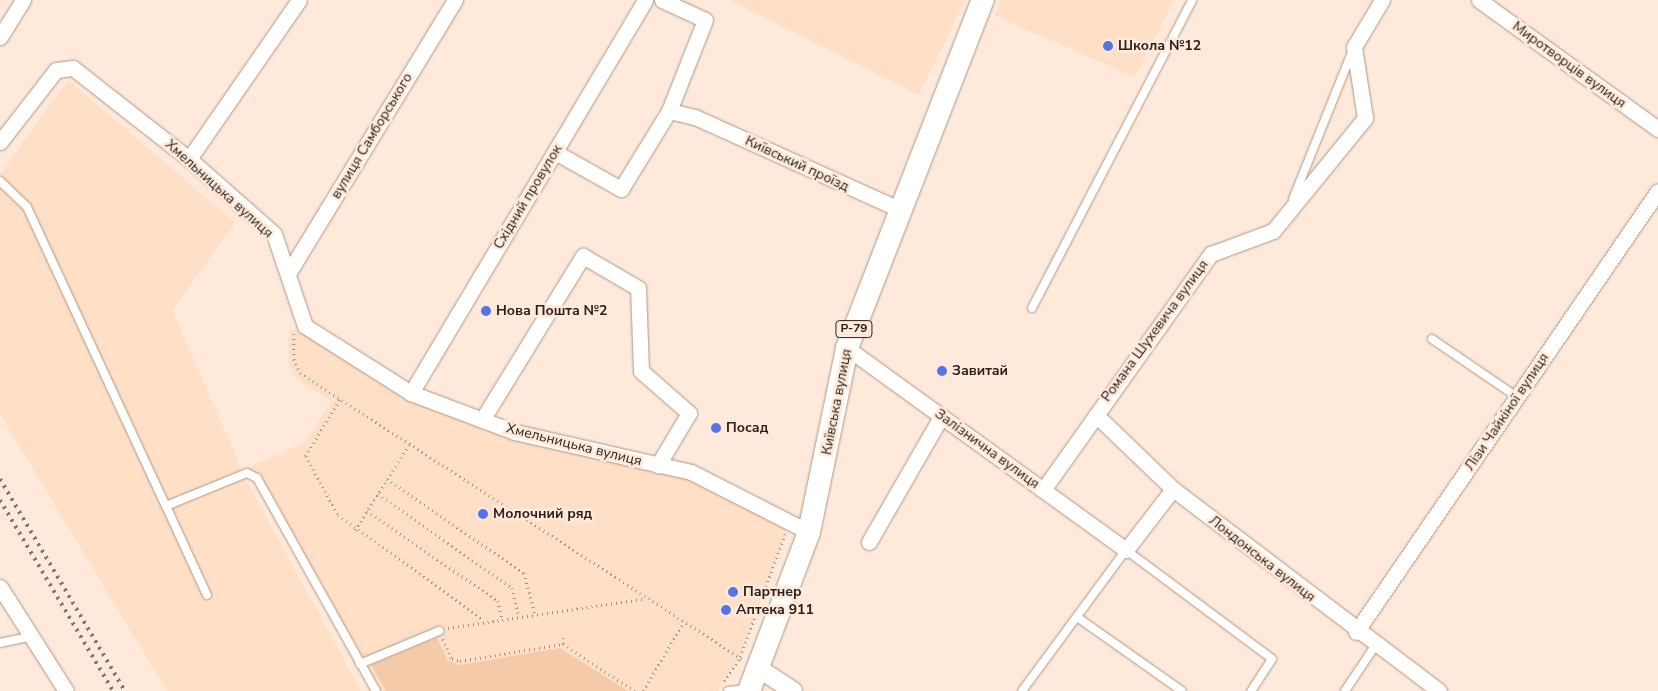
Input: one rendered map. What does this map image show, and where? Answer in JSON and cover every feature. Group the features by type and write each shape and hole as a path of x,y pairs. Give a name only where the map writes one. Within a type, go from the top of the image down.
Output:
{"main road":[{"name":"Київська вулиця","path":"761,670 847,348 899,209 983,0"},
{"name":"Р-79","path":"743,691 761,670"}],"street":[{"path":"0,37 23,0"},
{"path":"189,159 299,0"},
{"name":"вулиця Самборського","path":"289,272 455,0"},
{"name":"Східний провулок","path":"411,393 645,0"},
{"path":"555,152 621,189 669,111 705,20 662,0"},
{"path":"1354,47 1382,0"},
{"name":"Миротворців вулиця","path":"1479,0 1658,129"},
{"name":"Романа Шухевича вулиця","path":"1043,490 1211,254 1273,231 1365,118 1354,47"},
{"name":"Хмельницька вулиця","path":"0,142 56,70 73,68 189,159 274,234 289,272 305,326 411,393 515,432 691,472 799,527"},
{"name":"Київський проїзд","path":"669,111 695,117 899,209"},
{"name":"Лізи Чайкіної вулиця","path":"1356,632 1658,191"},
{"path":"482,420 583,256 638,288 641,371 689,414 658,465"},
{"name":"Залізнична вулиця","path":"847,348 1126,550"},
{"name":"Лондонська вулиця","path":"1096,415 1173,489 1356,632 1439,691"},
{"path":"869,542 941,416"},
{"path":"1126,550 1173,489"},
{"path":"0,587 66,691"},
{"path":"761,670 793,691"}],"lane":[{"path":"1032,308 1192,0"},
{"path":"1286,215 1354,47"},
{"path":"0,181 27,207 207,595"},
{"path":"1432,339 1516,397"},
{"path":"166,506 248,473 257,478 376,691"},
{"path":"1022,691 1126,550 1272,659 1252,691"},
{"path":"1077,616 1182,691"},
{"path":"360,664 439,631"},
{"path":"0,643 32,636"},
{"path":"1345,691 1376,646"}],"path":[{"path":"294,330 294,359 300,374 644,598 740,657"},
{"path":"340,400 306,456 338,515 355,530 486,621"},
{"path":"355,530 409,445"},
{"path":"387,480 524,573 535,614"},
{"path":"378,494 512,588 519,616"},
{"path":"367,511 498,601 502,619"},
{"path":"723,684 740,657 799,527"},
{"path":"635,691 563,644 460,662 452,659 439,631 486,621 644,598"},
{"path":"642,691 684,623"},
{"path":"563,644 564,638"}],"shaded area":[{"path":"729,0 965,0 919,95"},
{"name":"Школа №12","path":"1001,0 1174,0 1135,77 994,15"},
{"path":"68,80 235,223 172,310 247,482 361,691 167,691 0,414 0,175"},
{"path":"301,328 410,396 688,476 788,527 740,657 718,691 375,691 247,468 306,442 331,401 295,378 288,360 289,331"},
{"path":"437,638 448,661 460,665 560,648 628,691 386,691 371,665"}],"railway":[{"path":"0,479 125,691"},
{"path":"0,500 113,691"}],"place":[{"name":"Школа №12","path":"1108,46"},
{"name":"Нова Пошта №2","path":"486,311"},
{"name":"Завитай","path":"942,371"},
{"name":"Посад","path":"716,428"},
{"name":"Молочний ряд","path":"483,514"},
{"name":"Партнер","path":"733,592"},
{"name":"Аптека 911","path":"726,610"}]}
